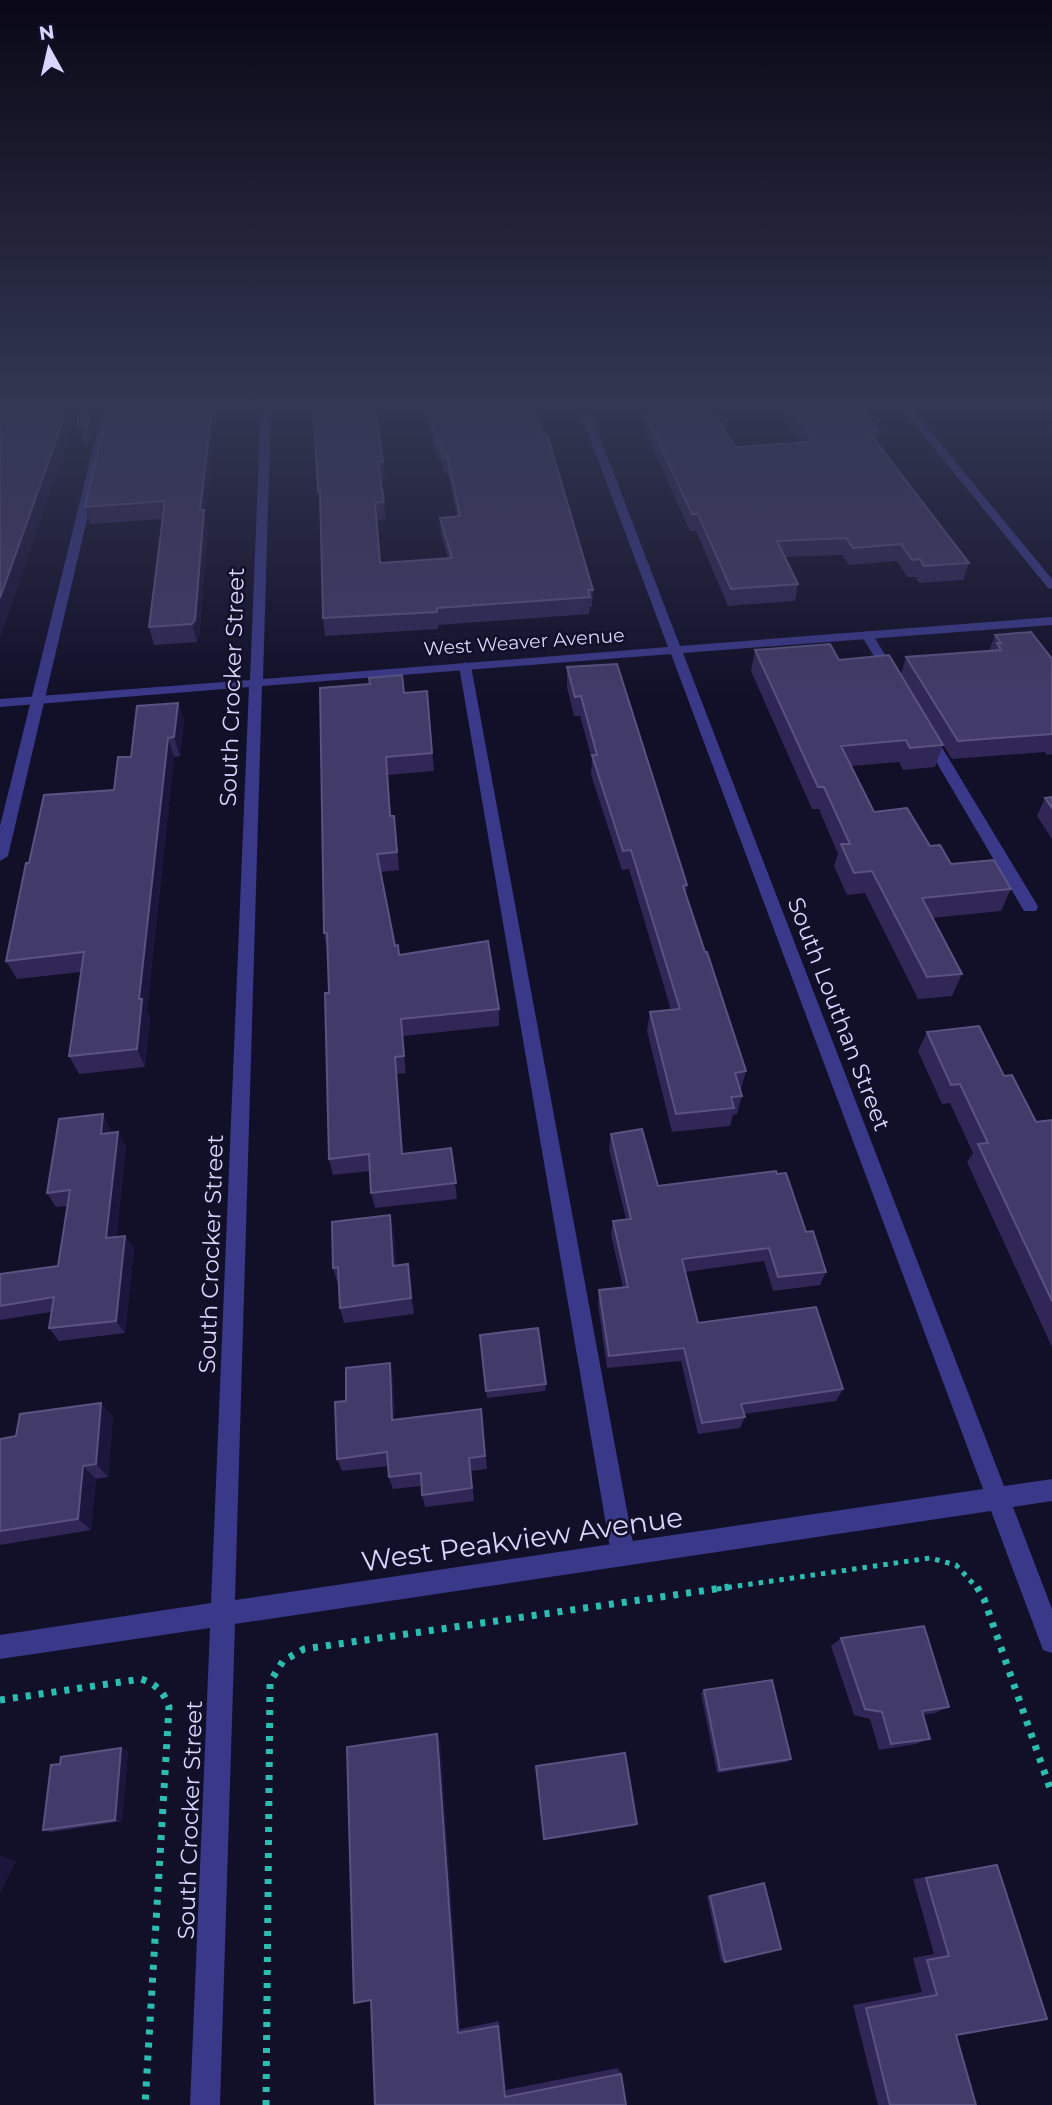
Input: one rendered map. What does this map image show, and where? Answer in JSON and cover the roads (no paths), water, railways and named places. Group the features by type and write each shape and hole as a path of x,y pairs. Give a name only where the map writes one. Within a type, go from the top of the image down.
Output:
{"street":[{"path":"0,856 85,502"},
{"name":"South Crocker Street","path":"205,2105 263,502"},
{"name":"South Louthan Street","path":"620,502 1052,1641"},
{"path":"983,502 1052,586"},
{"name":"West Weaver Avenue","path":"0,703 1052,621"},
{"path":"867,635 903,694"},
{"path":"465,666 623,1554"},
{"path":"917,718 1030,907"},
{"name":"West Peakview Avenue","path":"0,1647 1052,1490"}]}
